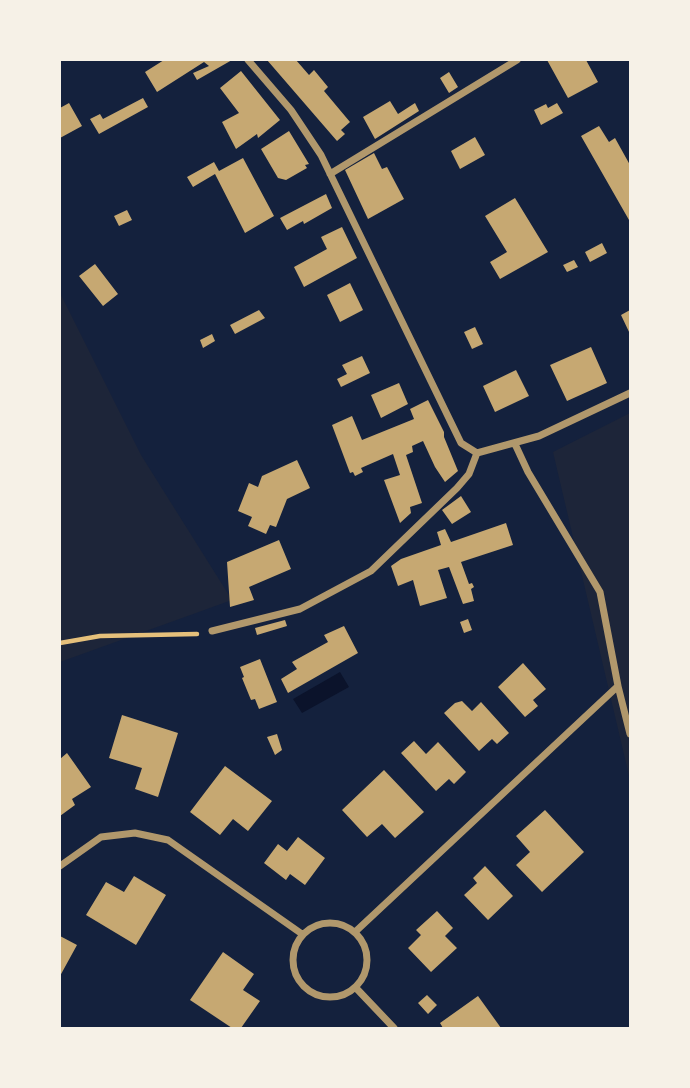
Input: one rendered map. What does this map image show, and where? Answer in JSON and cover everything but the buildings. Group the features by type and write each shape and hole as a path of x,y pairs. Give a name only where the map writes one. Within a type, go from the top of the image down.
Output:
{"street":[{"path":"248,60 291,110 321,155 461,443 477,453 515,444 539,436 631,393"},
{"path":"330,174 517,60"},
{"path":"515,444 528,472 600,592 618,686 631,734"},
{"path":"212,631 300,609 371,571 457,488 469,474 477,453"},
{"path":"355,932 618,686"},
{"path":"60,866 101,837 135,833 168,840 302,934"},
{"path":"329,922 343,924 355,932 364,944 367,958 365,973 356,988 331,997 317,995 304,987 295,975 292,960 295,946 302,934 314,925 329,922"},
{"path":"356,988 394,1028"}],"path":[{"path":"60,643 100,636 188,635 212,631"}],"shaded area":[{"path":"60,293 141,455 232,600 60,662"},
{"path":"630,413 630,780 553,452"},
{"path":"340,672 349,687 302,713 293,699"}]}
